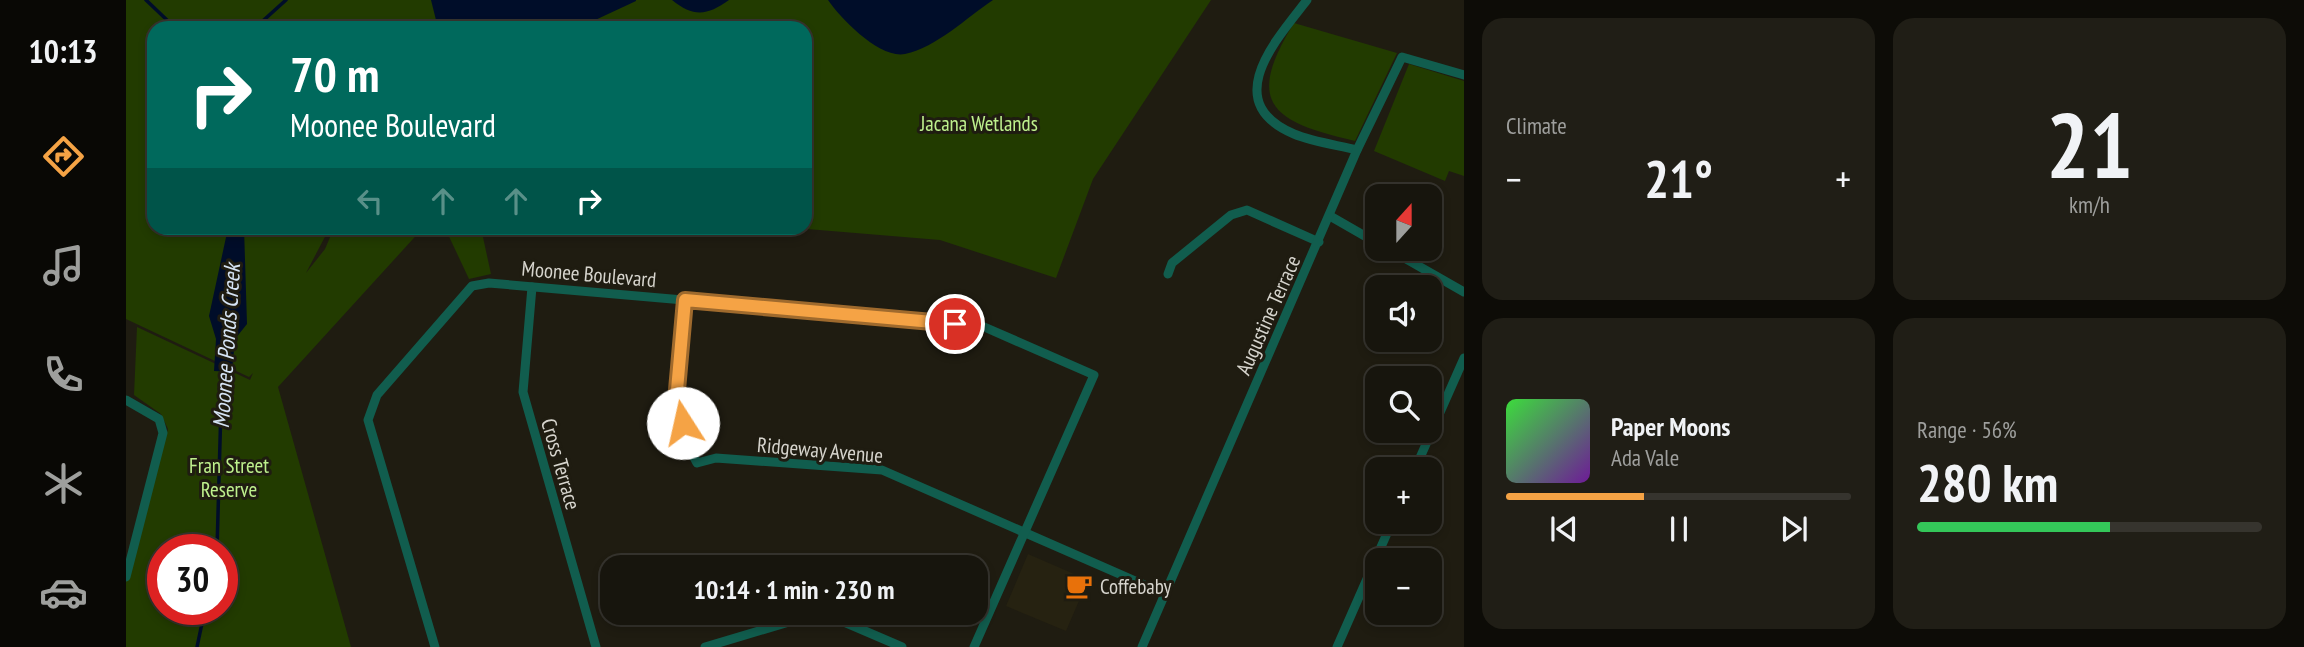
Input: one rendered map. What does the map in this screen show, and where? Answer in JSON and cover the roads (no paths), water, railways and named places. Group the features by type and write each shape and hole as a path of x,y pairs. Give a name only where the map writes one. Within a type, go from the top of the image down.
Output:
{"street":[{"path":"1307,0 1266,52 1257,81 1258,104 1272,119 1293,134 1357,150"},
{"name":"Augustine Terrace","path":"1142,647 1331,216 1357,150 1402,57 1464,75"},
{"path":"1168,274 1172,263 1231,215 1247,210 1319,242"},
{"path":"1331,216 1365,236"},
{"path":"1410,261 1464,292"},
{"name":"Moonee Boulevard","path":"435,647 368,420 377,395 472,286 489,283 982,326 1094,375 1023,532"},
{"name":"Cross Terrace","path":"532,287 523,392 596,647"},
{"name":"Ridgeway Avenue","path":"685,300 677,390 684,428 696,463 716,458 882,470 1165,594"},
{"path":"1420,457 1464,358"},
{"path":"126,400 159,419 163,433 126,577"},
{"path":"974,647 1023,532"},
{"path":"1337,647 1387,534"},
{"path":"705,647 809,616 837,619 902,647"}],"water":[{"path":"431,0 636,0 593,21 436,21"},
{"path":"672,0 729,0 714,9 694,12"},
{"path":"828,0 993,0 940,39 905,54 895,54 862,36"},
{"path":"226,235 244,235 247,324 235,339 232,372 214,371 216,339 209,316"}],"waterway":[{"path":"146,0 168,21"},
{"name":"Moonee Ponds Creek","path":"263,21 286,0"},
{"name":"Moonee Ponds Creek","path":"217,534 222,370"},
{"name":"Moonee Ponds Creek","path":"197,647 202,625"}],"place":[{"name":"Coffebaby","path":"1079,586"}],"park label":[{"name":"Jacana Wetlands","path":"979,123"},
{"name":"Fran Street Reserve","path":"229,477"}]}
